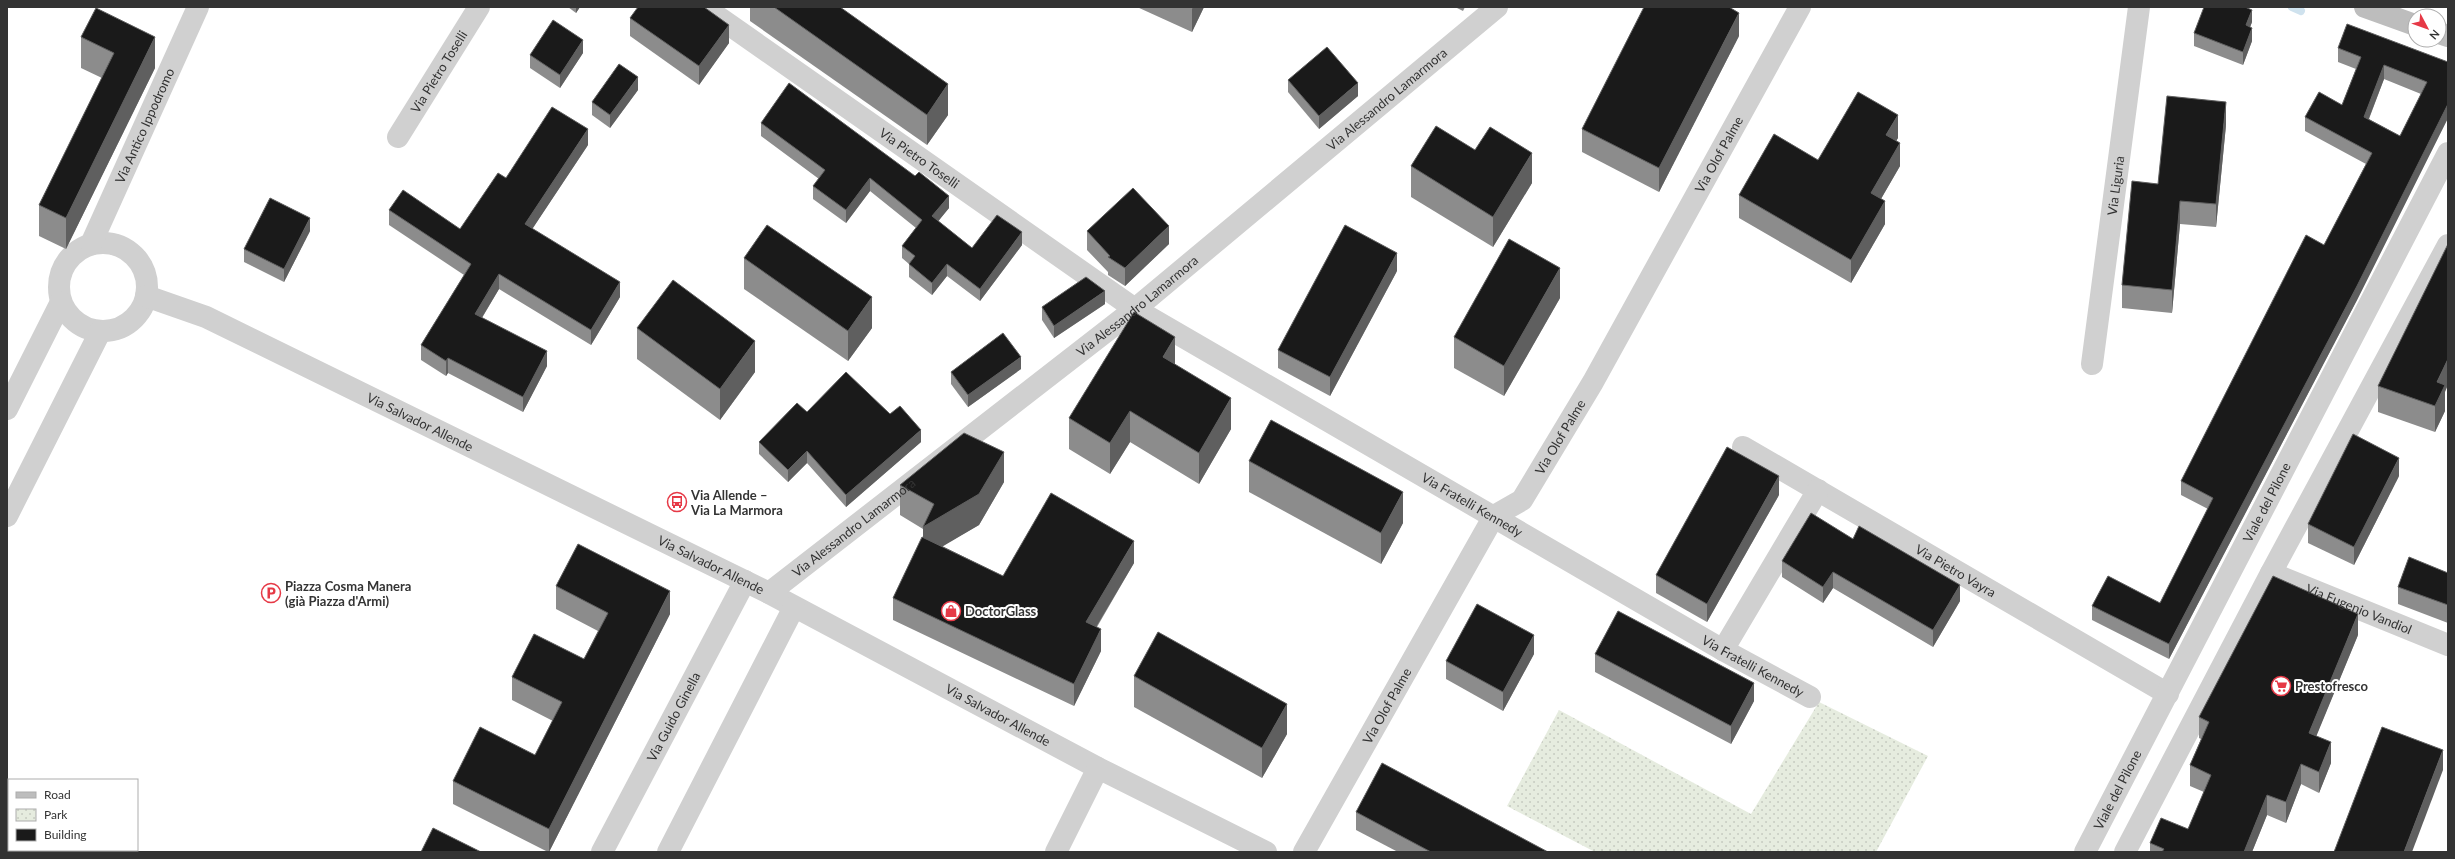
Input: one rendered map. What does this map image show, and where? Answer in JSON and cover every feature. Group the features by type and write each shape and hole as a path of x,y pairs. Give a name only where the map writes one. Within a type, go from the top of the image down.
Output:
{"street":[{"name":"Via Antico Ippodromo","path":"91,244 198,7"},
{"name":"Via Pietro Toselli","path":"398,137 479,7"},
{"name":"Via Pietro Toselli","path":"704,7 1136,309"},
{"name":"Via Alessandro Lamarmora","path":"769,593 1136,309 1497,7"},
{"name":"Via Olof Palme","path":"1304,852 1494,516 1522,500 1589,388 1800,7"},
{"name":"Via Liguria","path":"2092,364 2139,7"},
{"path":"2365,7 2407,21"},
{"name":"Viale del Pilone","path":"2085,852 2448,153"},
{"path":"91,244 116,244 128,250 138,259 144,270 147,283 146,296 142,308 135,318 119,328 100,332 88,329 76,323 67,314 61,302 58,288 60,273 67,260 78,250 91,244"},
{"path":"2125,852 2270,573 2448,245"},
{"name":"Via Salvador Allende","path":"146,296 206,318 769,593 1098,768 1266,852"},
{"path":"7,409 61,302"},
{"name":"Via Fratelli Kennedy","path":"1136,309 1723,650 1810,697"},
{"path":"7,516 100,332"},
{"name":"Via Pietro Vayra","path":"1743,447 2168,694"},
{"path":"1723,650 1818,490"},
{"name":"Via Eugenio Vandiol","path":"2270,573 2448,645"},
{"name":"Via Guido Ginella","path":"602,852 744,581"},
{"path":"668,852 794,607"},
{"path":"1056,852 1098,768"}],"green space":[{"path":"1819,702 1928,756 1876,852 1595,852 1507,806 1559,710 1751,814"}],"building":[{"path":"638,7 704,7 729,25 699,66 630,18"},
{"path":"774,7 840,7 948,84 927,115"},
{"path":"1644,7 1729,7 1739,13 1659,168 1582,129"},
{"path":"2204,7 2245,7 2252,10 2246,25 2252,28 2243,52 2194,33"},
{"path":"96,8 155,37 66,218 39,205 114,53 81,37"},
{"path":"553,20 583,40 560,75 530,55"},
{"path":"2347,24 2407,47 2407,48 2411,48 2448,62 2448,104 2357,286 2169,644 2092,606 2108,576 2160,603 2213,498 2181,481 2306,235 2324,245 2372,153 2305,117 2319,92 2342,105 2361,57 2338,48","holes":["2384,65 2427,82 2400,136 2364,117"]},
{"path":"1327,47 1358,83 1319,116 1288,80"},
{"path":"619,64 638,77 610,115 592,102"},
{"path":"789,83 915,176 919,172 949,196 932,216 972,248 997,215 1022,232 980,289 947,264 932,283 909,264 915,256 902,246 922,220 870,178 846,210 813,186 825,170 761,123"},
{"path":"1858,92 1898,115 1886,135 1900,143 1871,193 1885,201 1851,260 1739,195 1774,134 1818,160"},
{"path":"2167,96 2226,102 2216,204 2180,201 2172,290 2122,285 2132,181 2158,184"},
{"path":"552,107 588,129 525,224 620,282 591,330 499,274 475,314 547,351 523,397 448,358 446,361 421,345 471,264 389,210 403,190 460,229 498,173 506,178"},
{"path":"1436,126 1475,150 1490,127 1532,153 1493,217 1411,166"},
{"path":"1133,188 1169,226 1125,268 1108,257 1110,256 1087,231"},
{"path":"270,198 310,218 284,269 244,249"},
{"path":"767,225 872,297 848,331 744,258"},
{"path":"1345,225 1397,253 1330,377 1278,350"},
{"path":"1509,239 1560,268 1504,366 1454,337"},
{"path":"2448,244 2448,359 2437,382 2445,385 2435,406 2378,386"},
{"path":"1086,277 1105,291 1054,326 1042,307"},
{"path":"673,280 755,341 720,389 637,328"},
{"path":"1134,312 1175,337 1163,357 1231,398 1199,453 1130,411 1110,443 1069,418"},
{"path":"1003,333 1021,357 968,395 951,372"},
{"path":"846,372 890,414 900,406 921,430 846,495 807,451 788,470 759,442 797,403 807,412"},
{"path":"1271,420 1403,492 1381,533 1249,461"},
{"path":"964,433 1004,452 979,494 923,527 934,504 900,485"},
{"path":"2353,434 2399,458 2354,547 2308,524"},
{"path":"1727,447 1779,476 1707,604 1656,575"},
{"path":"1051,493 1134,541 1086,622 1101,629 1074,684 893,598 922,537 1003,576"},
{"path":"1811,513 1853,539 1859,526 1960,585 1933,630 1833,572 1823,587 1782,561"},
{"path":"578,544 670,591 549,829 453,781 480,727 535,755 562,702 512,677 534,634 584,659 608,613 556,586"},
{"path":"2409,557 2448,573 2448,605 2398,587"},
{"path":"2273,576 2358,614 2309,733 2331,742 2319,772 2301,764 2286,802 2267,795 2244,852 2162,852 2164,849 2150,843 2161,818 2188,829 2211,775 2190,765 2209,722 2199,717"},
{"path":"1477,604 1534,635 1503,692 1446,661"},
{"path":"1618,611 1754,683 1731,726 1595,654"},
{"path":"1158,632 1287,704 1262,748 1134,676"},
{"path":"2382,727 2443,750 2404,852 2334,852"},
{"path":"1382,763 1548,852 1431,852 1356,812"},
{"path":"433,828 481,852 421,852"}],"waterway":[{"path":"2292,7 2301,11"}],"place":[{"name":"Via Allende – Via La Marmora","path":"677,502"},
{"name":"Piazza Cosma Manera (già Piazza d'Armi)","path":"271,593"},
{"name":"DoctorGlass","path":"951,611"},
{"name":"Prestofresco","path":"2281,686"}]}
